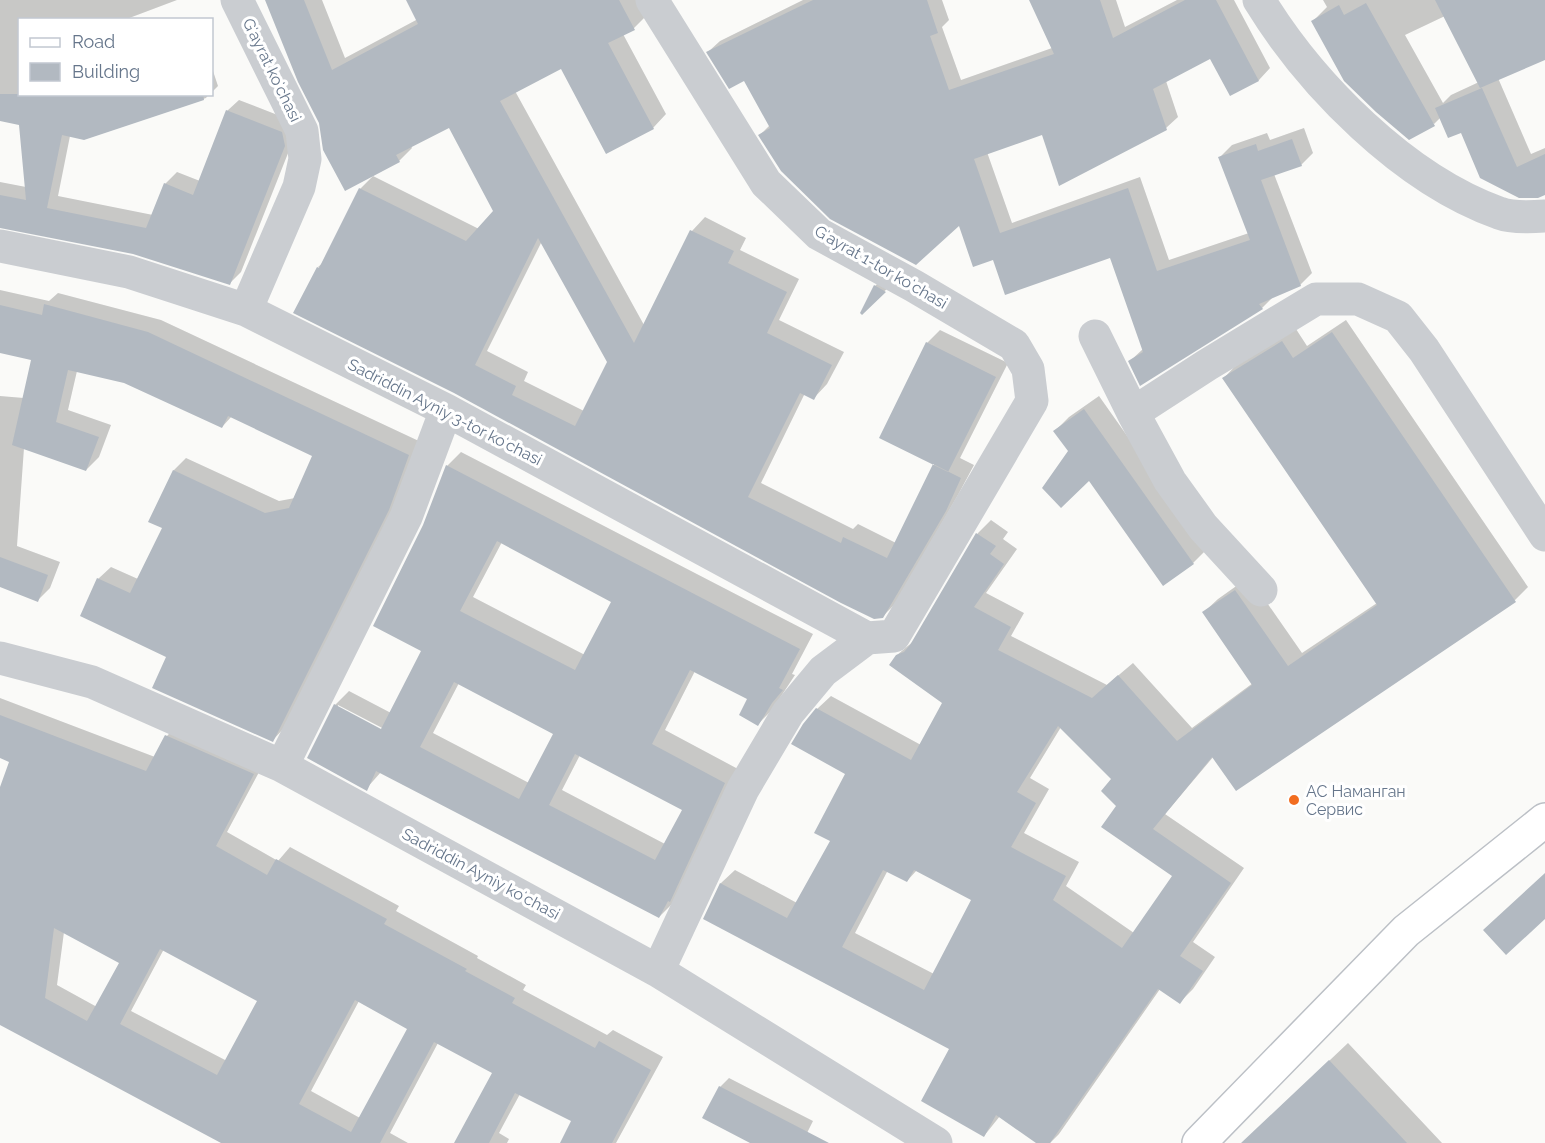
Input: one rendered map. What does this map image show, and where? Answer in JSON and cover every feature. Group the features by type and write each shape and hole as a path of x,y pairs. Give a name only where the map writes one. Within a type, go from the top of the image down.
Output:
{"street":[{"name":"Gʻayrat koʻchasi","path":"237,0 302,131 305,159 299,187 246,310"},
{"name":"Gʻayrat 1-tor koʻchasi","path":"652,0 766,183 819,234 914,286 1014,345 1028,369 1032,401 894,636 867,638"},
{"path":"1259,0 1287,44 1354,118 1410,164 1446,189 1502,214 1545,216"},
{"name":"Sadriddin Ayniy 3-tor koʻchasi","path":"0,246 129,272 246,310 446,410 867,638"},
{"path":"1133,413 1316,299 1358,299 1398,317 1424,350 1545,536"},
{"path":"1095,336 1170,481 1203,527 1261,590"},
{"path":"282,766 406,517 446,410"},
{"path":"658,971 743,789 788,713 823,671 867,638"},
{"name":"Sadriddin Ayniy koʻchasi","path":"0,658 92,682 282,766 658,971 936,1143"},
{"path":"1199,1143 1406,931 1545,820"}],"building":[{"path":"265,0 304,0 332,70 418,24 406,0 619,0 635,30 608,43 654,129 606,154 561,69 500,101 634,343 690,230 734,251 728,263 787,292 767,333 832,365 814,400 800,393 748,497 841,543 843,537 887,558 933,464 961,478 946,511 883,618 874,619 841,603 454,393 293,313 317,267 319,268 359,188 466,241 493,211 449,128 396,155 400,162 345,191 323,150 319,123 298,82","holes":["538,238 607,362 575,426 512,395 516,386 475,365"]},
{"path":"813,0 927,0 938,33 930,36 949,90 1054,54 1029,0 1100,0 1113,38 1185,0 1216,0 1259,81 1230,96 1210,59 1153,89 1167,130 1059,186 1042,135 974,159 1000,233 1128,188 1157,271 1250,240 1218,157 1256,144 1258,151 1292,139 1302,166 1261,180 1301,286 1259,304 1263,309 1140,386 1128,361 1143,352 1110,258 1005,295 993,260 973,267 959,226 916,265 830,219 781,171 758,135 770,128 744,81 729,89 706,52"},
{"path":"1435,0 1545,0 1545,60 1480,88"},
{"path":"1366,3 1435,126 1409,140 1344,81 1311,21 1339,5 1344,15"},
{"path":"1482,88 1517,167 1545,154 1545,195 1538,198 1519,198 1480,178 1461,133 1448,138 1435,108"},
{"path":"0,94 18,94 18,96 203,96 204,100 84,140 62,135 47,208 146,228 164,183 193,195 226,110 282,132 285,146 230,285 133,254 0,228 0,195 26,200 19,125 0,121"},
{"path":"874,285 886,292 862,315 860,313"},
{"path":"44,304 148,332 409,455 389,510 273,742 152,688 166,657 80,616 97,578 130,593 162,528 148,522 173,470 265,513 289,508 312,456 228,416 222,428 124,383 68,370 56,422 99,437 86,471 12,445 31,360 0,353 0,305 42,315"},
{"path":"1332,332 1516,602 1236,791 1212,757 1153,829 1231,883 1180,956 1203,971 1180,1004 1158,989 1050,1143 1036,1143 996,1115 984,1137 921,1101 949,1049 703,919 720,883 787,918 830,841 814,833 845,774 791,744 816,708 911,760 942,703 889,665 896,655 904,652 910,645 976,533 996,546 990,554 1004,564 974,607 1011,627 998,650 1092,698 1118,675 1177,741 1252,685 1202,612 1235,590 1288,666 1377,605 1222,378 1282,341 1293,358","holes":["1058,726 1111,779 1101,791 1116,806 1101,827 1172,876 1122,948 1053,900 1066,876 1011,847 1036,803 1017,792","883,870 907,882 914,870 971,900 924,990 842,947"]},
{"path":"926,342 996,377 948,472 879,438"},
{"path":"1084,409 1194,564 1163,586 1089,481 1061,508 1042,488 1068,451 1053,431"},
{"path":"446,465 800,649 779,688 783,690 758,726 739,715 747,699 690,670 652,744 725,783 670,902 668,901 659,918 376,771 367,791 307,758 334,704 381,729 421,651 373,626 423,525","holes":["497,541 611,602 575,670 460,611","454,682 553,734 519,799 420,747","575,754 682,810 655,860 549,805"]},
{"path":"0,557 48,575 38,602 0,587"},
{"path":"0,715 146,771 165,735 254,774 216,846 267,875 276,859 387,919 384,924 515,998 512,1003 595,1048 599,1041 651,1070 612,1143 560,1143 571,1121 515,1093 489,1143 454,1143 492,1073 434,1042 380,1143 221,1143 0,1025 0,787 9,762 0,758","holes":["54,928 119,963 87,1021 45,998","160,949 257,1001 217,1075 120,1024","355,1000 407,1029 351,1132 299,1104"]},
{"path":"1545,873 1545,919 1506,955 1483,930"},
{"path":"1329,1060 1407,1143 1241,1143"},
{"path":"719,1086 829,1143 750,1143 702,1118"}],"place":[{"name":"АС Наманган Сервис","path":"1294,800"}]}
